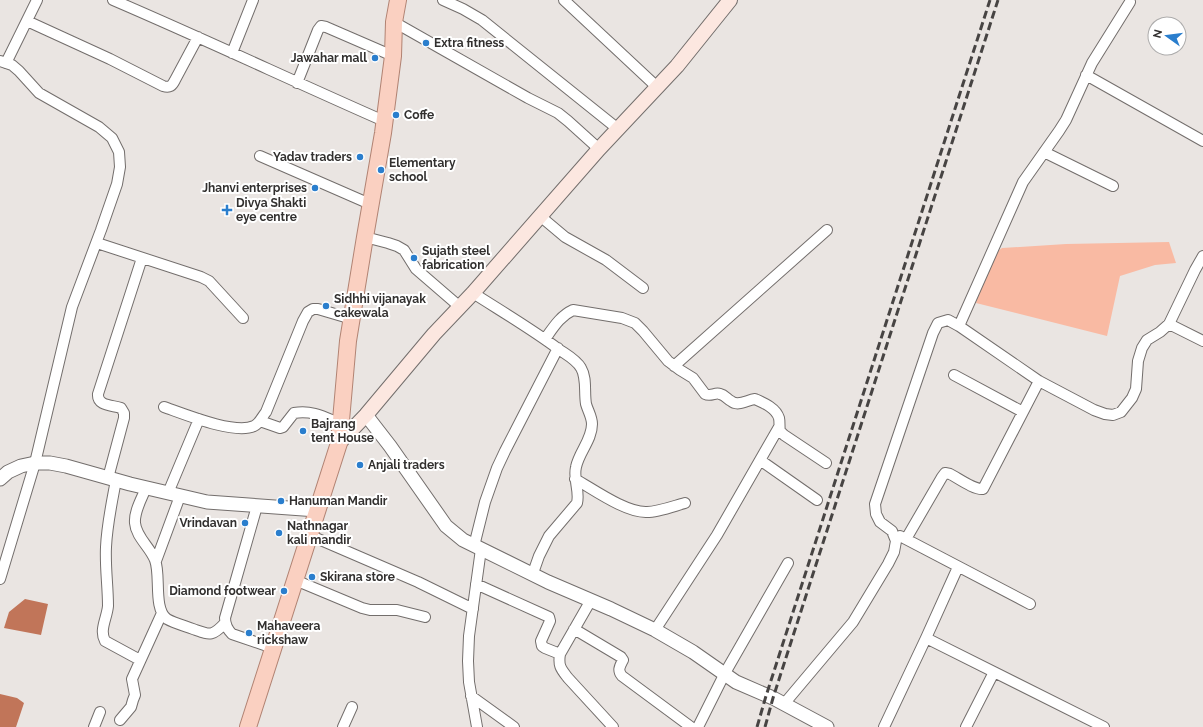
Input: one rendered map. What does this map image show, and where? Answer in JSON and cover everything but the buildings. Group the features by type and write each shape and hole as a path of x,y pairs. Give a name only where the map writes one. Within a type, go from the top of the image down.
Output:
{"main road":[{"path":"248,727 339,444 348,341 383,133 393,56 394,22 398,0"},
{"path":"339,444 366,415 434,334 473,293 599,149 677,66 730,0"}],"street":[{"path":"0,578 34,463 72,307 97,243 117,184 120,167 119,152 112,138 99,128 38,93 19,71 12,65 3,62 27,21 37,0"},
{"path":"113,0 384,121"},
{"path":"232,53 253,0"},
{"path":"443,0 482,20 618,129"},
{"path":"564,0 657,87"},
{"path":"959,326 1023,182 1066,120 1092,62 1130,2"},
{"path":"27,21 110,59 163,86 168,87 172,86 198,37"},
{"path":"394,22 528,98 558,113 599,149"},
{"path":"297,83 318,30 321,26 393,56"},
{"path":"1086,75 1203,141"},
{"path":"1044,152 1113,186"},
{"path":"260,156 370,204"},
{"path":"540,216 565,237 606,260 643,288"},
{"path":"674,366 827,230"},
{"path":"365,237 397,246 404,250 416,269 460,307"},
{"path":"97,243 201,277 209,281 243,318"},
{"path":"1030,604 892,531 880,522 876,514 875,504 938,323 948,320 1039,381 1065,396 1094,410 1113,415 1121,412 1132,398 1136,389 1138,361 1142,348 1147,340 1160,332 1168,324 1199,272 1203,256"},
{"path":"140,660 105,641 102,636 108,608 106,547 112,479 124,413 121,408 100,402 98,394 142,258"},
{"path":"473,293 558,348 576,362 584,375 586,404 592,424 590,435 575,468 574,478 578,490 577,503 574,509 549,536 539,556 533,573"},
{"path":"164,407 199,419 237,428 254,426 260,421 266,412 308,312 312,309 318,309 352,319"},
{"path":"545,339 561,317 573,310 622,318 635,323 668,361 693,378 708,395 719,393 733,403 739,404 755,399 768,406 778,414 780,431 784,435 826,463"},
{"path":"1168,324 1203,342"},
{"path":"477,727 469,682 468,661 476,584 477,547 485,502 497,468 505,451 558,348"},
{"path":"954,375 1023,412"},
{"path":"906,539 942,477 946,473 975,488 983,489 1039,381"},
{"path":"260,421 280,428 283,427 294,413 303,411 312,412 341,424"},
{"path":"366,415 390,446 446,526 463,540 533,573 548,582 655,630 693,652 736,682 773,698 827,727"},
{"path":"156,561 174,494 199,419"},
{"path":"655,630 717,535 779,427"},
{"path":"760,460 817,500"},
{"path":"0,479 8,472 21,466 34,463 50,463 207,502 317,510"},
{"path":"574,478 622,506 641,512 648,512 686,503"},
{"path":"146,488 135,518 135,525 156,561 158,571 158,591 162,613 168,619 210,634 216,632 225,623"},
{"path":"257,506 225,618 225,623 227,629 232,634 273,648"},
{"path":"784,704 853,622 894,552 896,541 892,531"},
{"path":"309,535 418,582 473,609"},
{"path":"698,727 725,674 788,563"},
{"path":"884,727 958,567"},
{"path":"295,580 362,608 370,610 397,610 425,617"},
{"path":"476,584 549,617 550,621 541,641 542,646 560,654"},
{"path":"591,600 560,654 559,663 561,670 612,727"},
{"path":"120,720 131,707 134,700 135,695 132,679 162,613"},
{"path":"574,629 621,657 622,660 619,673 691,727"},
{"path":"926,638 1104,727"},
{"path":"966,727 994,672"},
{"path":"471,696 514,727"},
{"path":"343,727 352,707"},
{"path":"94,727 100,712"}],"shaded area":[{"path":"1169,242 1176,263 1155,265 1120,276 1107,336 976,303 990,257 1002,248 1066,244"},
{"path":"25,599 48,604 41,635 4,628 9,612"},
{"path":"0,694 17,698 24,703 16,727 0,727"}],"railway":[{"path":"757,727 990,0"},
{"path":"765,727 773,698 998,0"}],"place":[{"name":"Extra fitness","path":"426,43"},
{"name":"Jawahar mall","path":"375,58"},
{"name":"Coffe","path":"396,115"},
{"name":"Yadav traders","path":"360,157"},
{"name":"Elementary school","path":"381,170"},
{"name":"Jhanvi enterprises","path":"315,188"},
{"name":"Divya Shakti eye centre","path":"227,210"},
{"name":"Sujath steel fabrication","path":"414,258"},
{"name":"Sidhhi vijanayak cakewala","path":"326,306"},
{"name":"Bajrang tent House","path":"303,431"},
{"name":"Anjali traders","path":"360,465"},
{"name":"Hanuman Mandir","path":"281,501"},
{"name":"Vrindavan","path":"245,523"},
{"name":"Nathnagar kali mandir","path":"279,533"},
{"name":"Skirana store","path":"312,577"},
{"name":"Diamond footwear","path":"284,591"},
{"name":"Mahaveera rickshaw","path":"249,633"}]}
